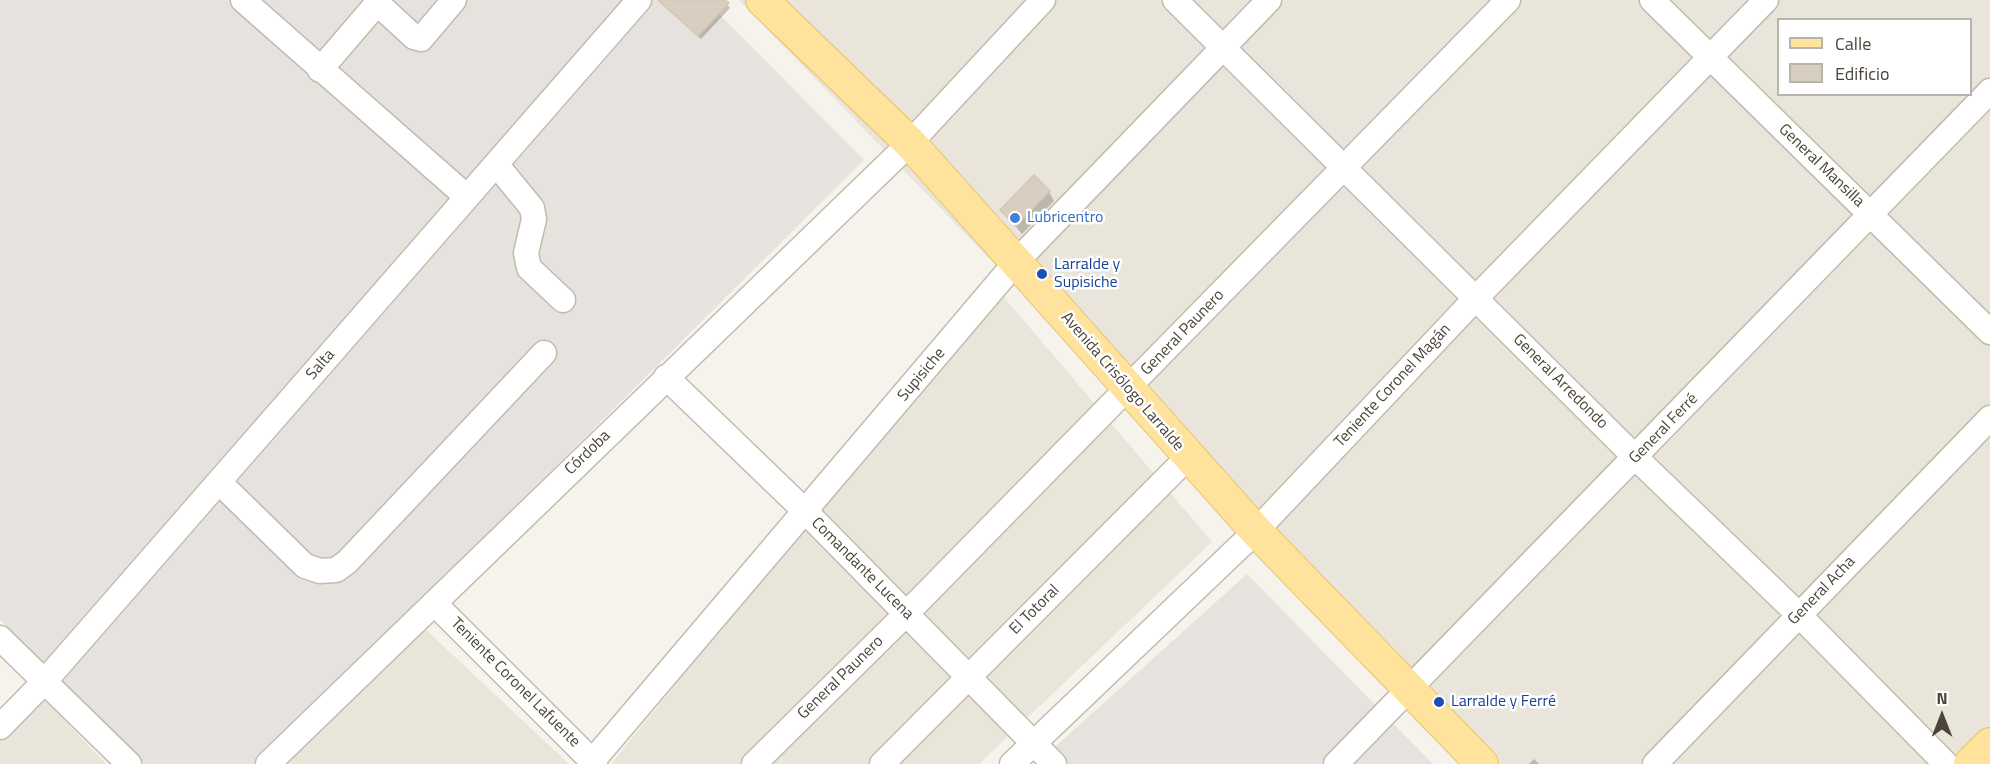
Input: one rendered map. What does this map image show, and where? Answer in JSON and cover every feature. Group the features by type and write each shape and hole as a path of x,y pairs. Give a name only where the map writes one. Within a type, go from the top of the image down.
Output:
{"main road":[{"name":"Avenida Crisólogo Larralde","path":"762,0 910,143 1256,531 1482,764"},
{"path":"1970,764 1990,744"}],"street":[{"path":"243,0 467,197"},
{"path":"320,70 378,2 414,37 421,39 454,0"},
{"name":"Salta","path":"0,727 45,681 639,0"},
{"name":"Córdoba","path":"268,764 910,143 1043,0"},
{"name":"General Arredondo","path":"1174,0 1636,458 1799,615 1946,764"},
{"name":"Supisiche","path":"593,763 1016,262 1269,0"},
{"name":"General Paunero","path":"754,764 1128,390 1508,0"},
{"name":"General Mansilla","path":"1652,0 1990,332"},
{"name":"Teniente Coronel Magán","path":"1012,764 1256,531 1476,298 1766,0"},
{"name":"General Ferré","path":"1336,764 1636,458 1990,91"},
{"path":"496,164 532,208 534,219 526,253 529,268 563,300"},
{"path":"219,482 304,566 320,571 336,570 347,562 544,353"},
{"name":"Comandante Lucena","path":"666,377 806,513 1054,764"},
{"name":"General Acha","path":"1655,764 1990,418"},
{"name":"El Totoral","path":"882,764 1188,457"},
{"name":"Teniente Coronel Lafuente","path":"434,603 593,763"},
{"path":"0,638 129,764"}],"shaded area":[{"path":"0,0 705,0 864,160 256,764 144,764 0,620"},
{"path":"739,0 1990,0 1990,764 1478,764"},
{"path":"997,289 1212,542 979,764 611,764"},
{"path":"1247,574 1433,764 1036,764"},
{"path":"408,613 569,764 276,764"},
{"path":"35,689 106,764 0,764 0,725"}],"building":[{"path":"658,0 725,0 729,3 698,36"},
{"path":"1034,175 1050,191 1016,226 1000,210"}],"place":[{"name":"Lubricentro","path":"1015,218"},
{"name":"Larralde y Supisiche","path":"1042,274"},
{"name":"Larralde y Ferré","path":"1439,702"}]}
